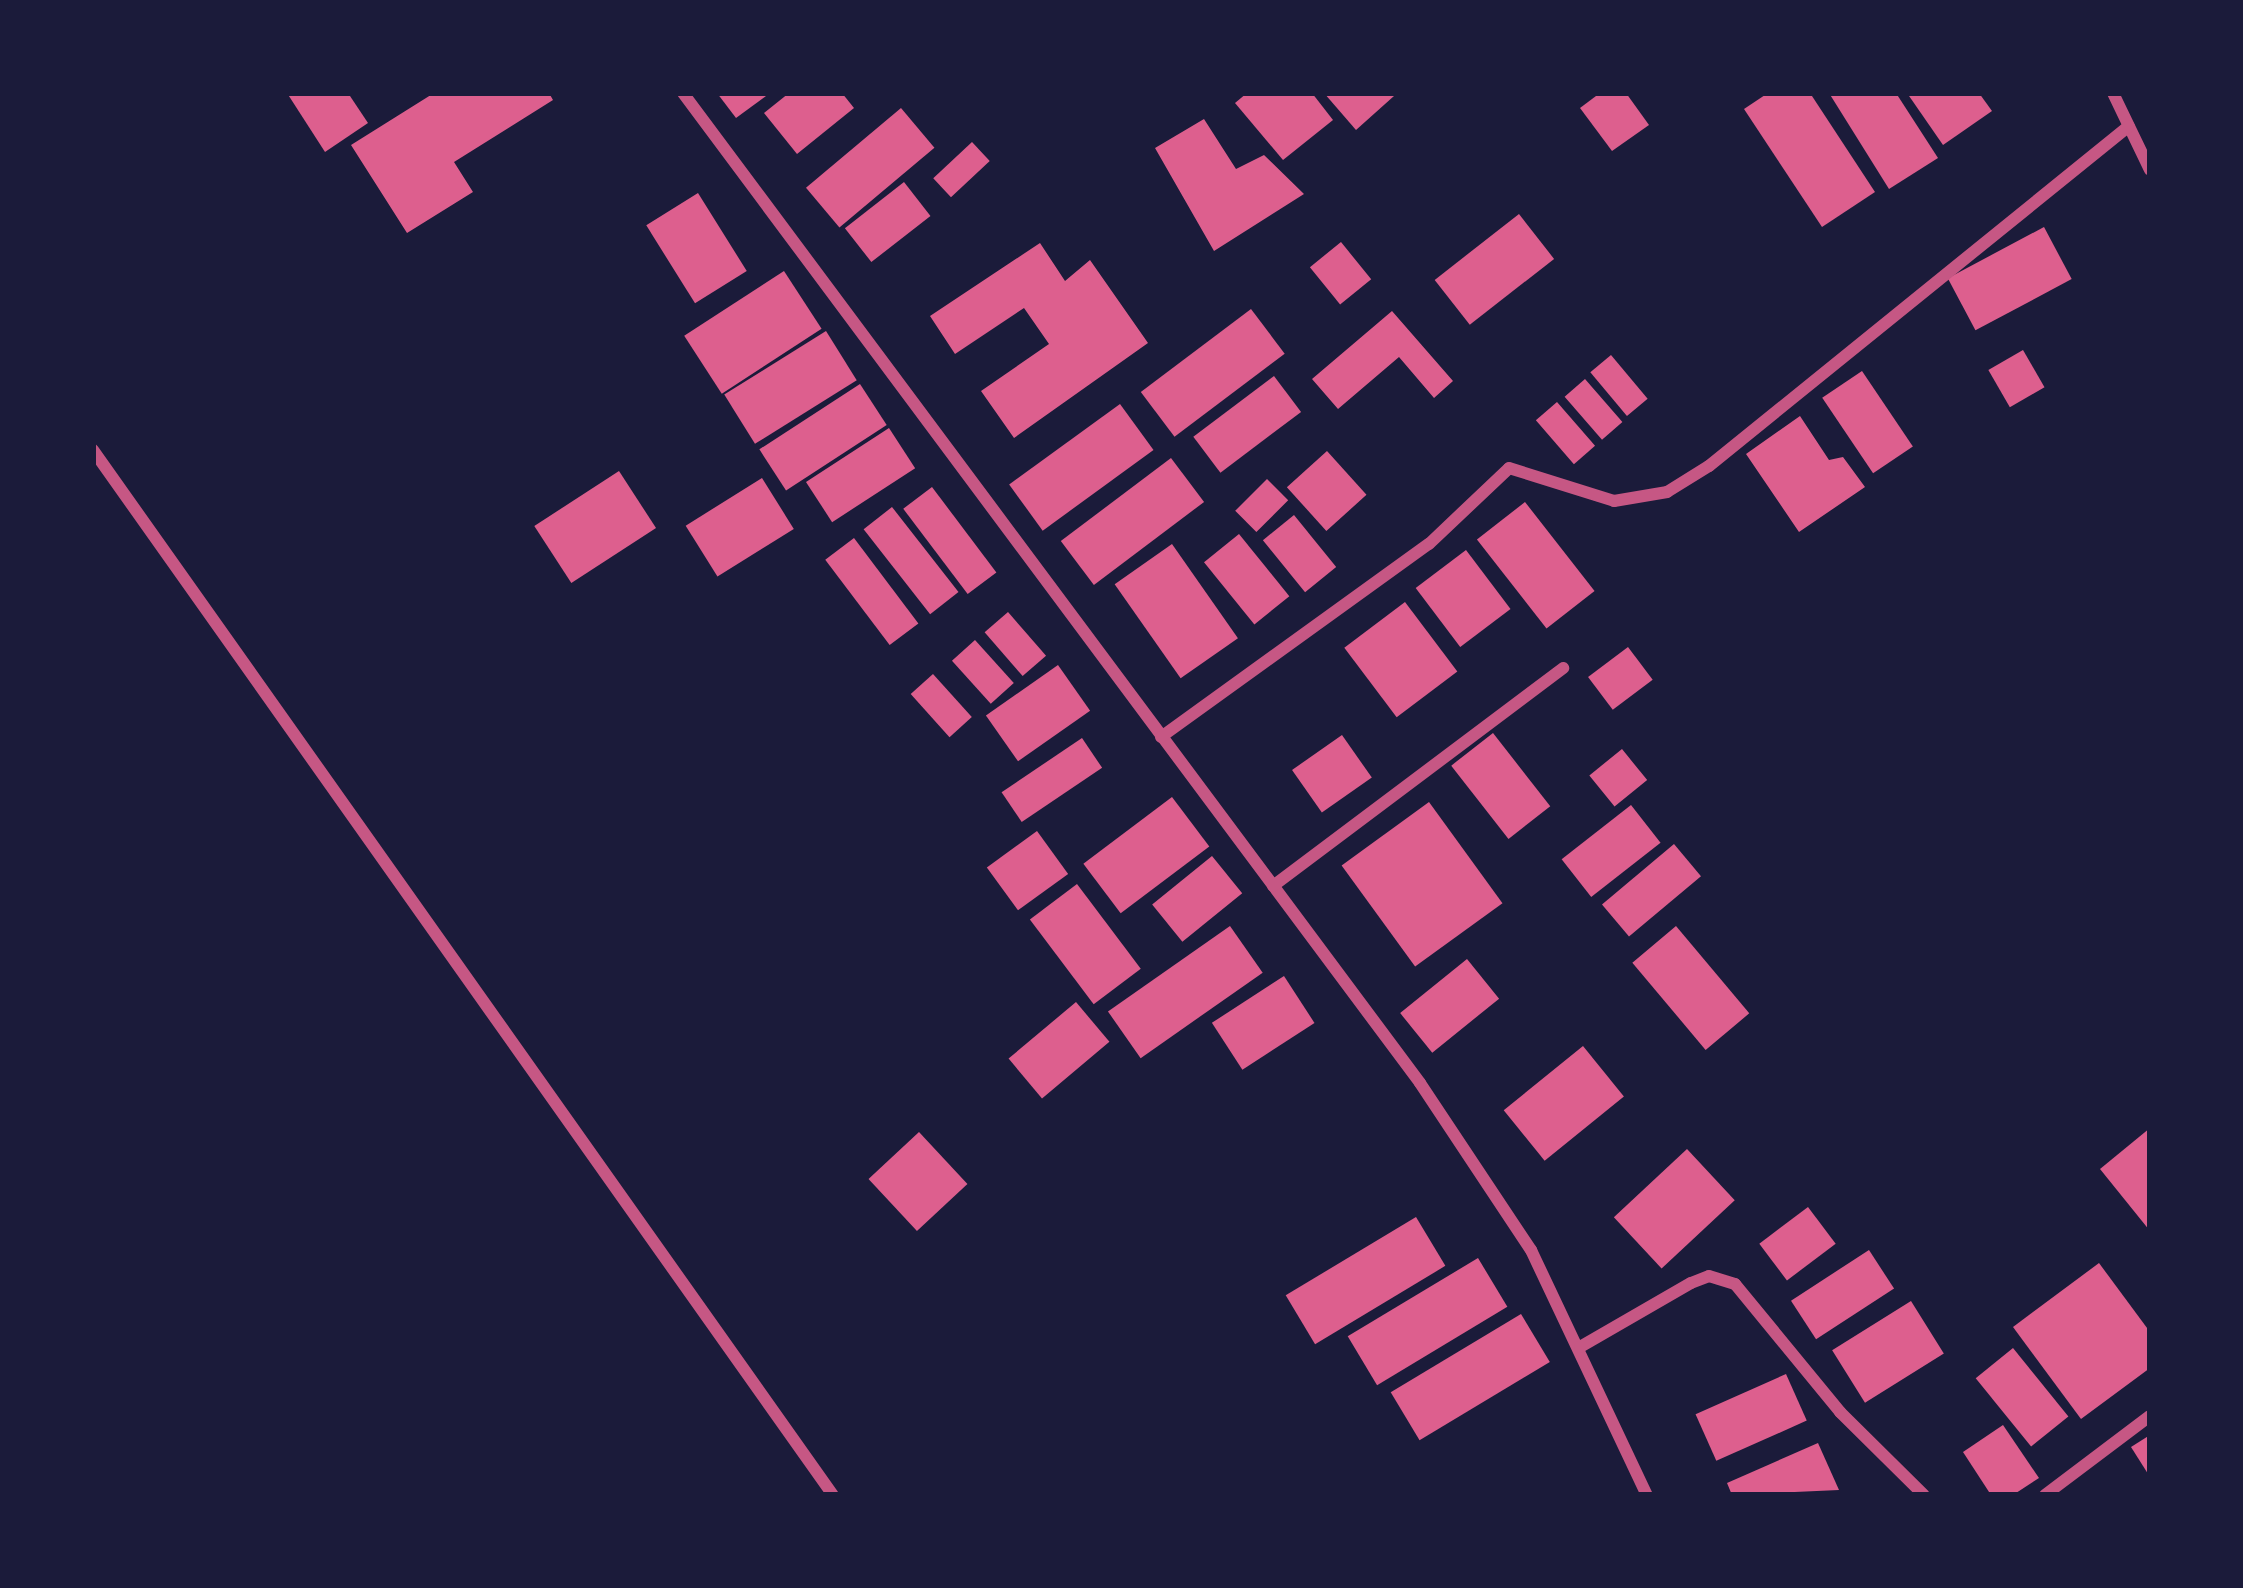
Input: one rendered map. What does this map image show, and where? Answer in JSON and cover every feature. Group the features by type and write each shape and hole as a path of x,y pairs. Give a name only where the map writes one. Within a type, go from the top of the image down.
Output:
{"street":[{"path":"683,93 1486,1180 1580,1347 1647,1495"},
{"path":"2113,93 2150,170"},
{"path":"1161,737 1429,544 1509,468 1614,501 1667,492 1709,466 2128,126"},
{"path":"93,450 833,1495"},
{"path":"1273,886 1563,668"},
{"path":"1580,1347 1691,1282 1709,1276 1735,1284 1840,1412 1924,1495"},
{"path":"2045,1495 2150,1416"}],"building":[{"path":"287,93 348,93 368,123 325,152"},
{"path":"434,93 549,93 553,100 454,162 473,192 407,233 351,145"},
{"path":"717,93 770,93 736,118"},
{"path":"789,93 842,93 854,108 797,154 764,113"},
{"path":"1247,93 1312,93 1333,120 1283,160 1235,103"},
{"path":"1324,93 1391,93 1394,96 1356,130"},
{"path":"1600,93 1626,93 1649,125 1612,151 1580,108"},
{"path":"1768,93 1810,93 1875,192 1822,227 1744,109"},
{"path":"1829,93 1896,93 1938,158 1889,189"},
{"path":"1907,93 1979,93 1992,111 1943,145"},
{"path":"901,108 934,148 839,228 806,188"},
{"path":"1204,119 1236,169 1264,155 1304,194 1214,251 1155,148"},
{"path":"972,142 990,161 951,197 933,178"},
{"path":"904,182 930,216 871,262 845,228"},
{"path":"698,193 747,271 695,303 646,225"},
{"path":"1519,214 1554,259 1470,325 1435,280"},
{"path":"2044,227 2072,279 1975,330 1948,278"},
{"path":"1341,242 1371,279 1340,304 1310,267"},
{"path":"1040,243 1065,281 1090,260 1148,343 1014,438 981,391 1049,344 1024,308 955,354 930,316"},
{"path":"784,271 822,329 722,394 684,336"},
{"path":"1251,309 1285,354 1174,437 1141,392"},
{"path":"1392,311 1453,381 1434,398 1399,357 1338,409 1312,379"},
{"path":"826,331 857,380 755,444 724,395"},
{"path":"2023,350 2044,387 2010,407 1988,370"},
{"path":"1611,355 1648,399 1627,416 1590,372"},
{"path":"1862,371 1913,446 1873,473 1822,398"},
{"path":"1274,376 1301,412 1220,473 1193,437"},
{"path":"1585,379 1622,422 1602,440 1565,397"},
{"path":"860,384 887,425 786,490 759,449"},
{"path":"1557,402 1595,446 1574,464 1536,420"},
{"path":"1120,404 1154,450 1043,531 1009,485"},
{"path":"1800,416 1829,460 1843,457 1865,487 1799,532 1746,454"},
{"path":"889,428 915,468 832,522 806,482"},
{"path":"1327,451 1366,495 1326,531 1287,487"},
{"path":"1171,458 1204,502 1094,585 1061,541"},
{"path":"619,471 656,528 571,583 534,526"},
{"path":"762,478 794,529 717,577 686,526"},
{"path":"1267,479 1288,500 1256,532 1235,511"},
{"path":"932,487 996,572 968,594 903,509"},
{"path":"1525,502 1595,591 1547,629 1477,540"},
{"path":"892,507 958,592 930,614 864,529"},
{"path":"1294,515 1336,567 1305,592 1263,540"},
{"path":"1239,534 1289,596 1254,624 1204,562"},
{"path":"854,538 918,623 890,645 825,560"},
{"path":"1172,544 1238,638 1181,678 1115,584"},
{"path":"1466,550 1511,609 1460,647 1416,588"},
{"path":"1405,602 1457,671 1397,717 1344,648"},
{"path":"1008,612 1046,656 1023,676 985,632"},
{"path":"975,640 1014,683 991,704 952,661"},
{"path":"1628,647 1653,680 1613,710 1588,677"},
{"path":"1058,665 1090,711 1018,761 986,715"},
{"path":"933,674 972,717 950,737 911,694"},
{"path":"1493,733 1550,806 1508,839 1451,766"},
{"path":"1342,735 1372,778 1322,813 1292,770"},
{"path":"1082,738 1102,768 1022,822 1002,792"},
{"path":"1622,749 1647,780 1615,807 1589,775"},
{"path":"1172,797 1209,847 1121,913 1083,864"},
{"path":"1429,802 1502,903 1415,967 1342,865"},
{"path":"1631,805 1661,843 1591,897 1562,859"},
{"path":"1037,831 1068,874 1018,910 987,867"},
{"path":"1674,844 1701,876 1629,937 1602,904"},
{"path":"1212,856 1242,893 1182,942 1152,904"},
{"path":"1077,884 1141,969 1094,1004 1030,920"},
{"path":"1230,926 1263,973 1141,1058 1108,1011"},
{"path":"1676,926 1749,1013 1706,1050 1632,963"},
{"path":"1467,959 1499,999 1432,1053 1400,1013"},
{"path":"1284,976 1314,1023 1242,1070 1212,1023"},
{"path":"1076,1002 1109,1042 1042,1098 1009,1059"},
{"path":"1583,1046 1624,1097 1545,1161 1504,1110"},
{"path":"2150,1128 2150,1231 2100,1169"},
{"path":"919,1132 967,1184 917,1231 869,1179"},
{"path":"1687,1149 1735,1200 1662,1268 1614,1217"},
{"path":"1808,1207 1836,1244 1787,1280 1759,1244"},
{"path":"1416,1217 1445,1266 1315,1344 1286,1295"},
{"path":"1869,1250 1894,1289 1816,1339 1791,1301"},
{"path":"1478,1258 1507,1307 1377,1385 1348,1336"},
{"path":"2099,1263 2150,1332 2150,1368 2081,1419 2013,1327"},
{"path":"1911,1301 1944,1354 1865,1403 1832,1350"},
{"path":"1521,1314 1550,1362 1420,1440 1391,1392"},
{"path":"2013,1348 2068,1416 2031,1447 1976,1378"},
{"path":"1786,1374 1807,1421 1716,1461 1696,1414"},
{"path":"2003,1425 2039,1478 2013,1495 1991,1495 1963,1452"},
{"path":"2150,1435 2150,1477 2131,1447"},
{"path":"1818,1443 1839,1490 1732,1495 1727,1483"}]}
